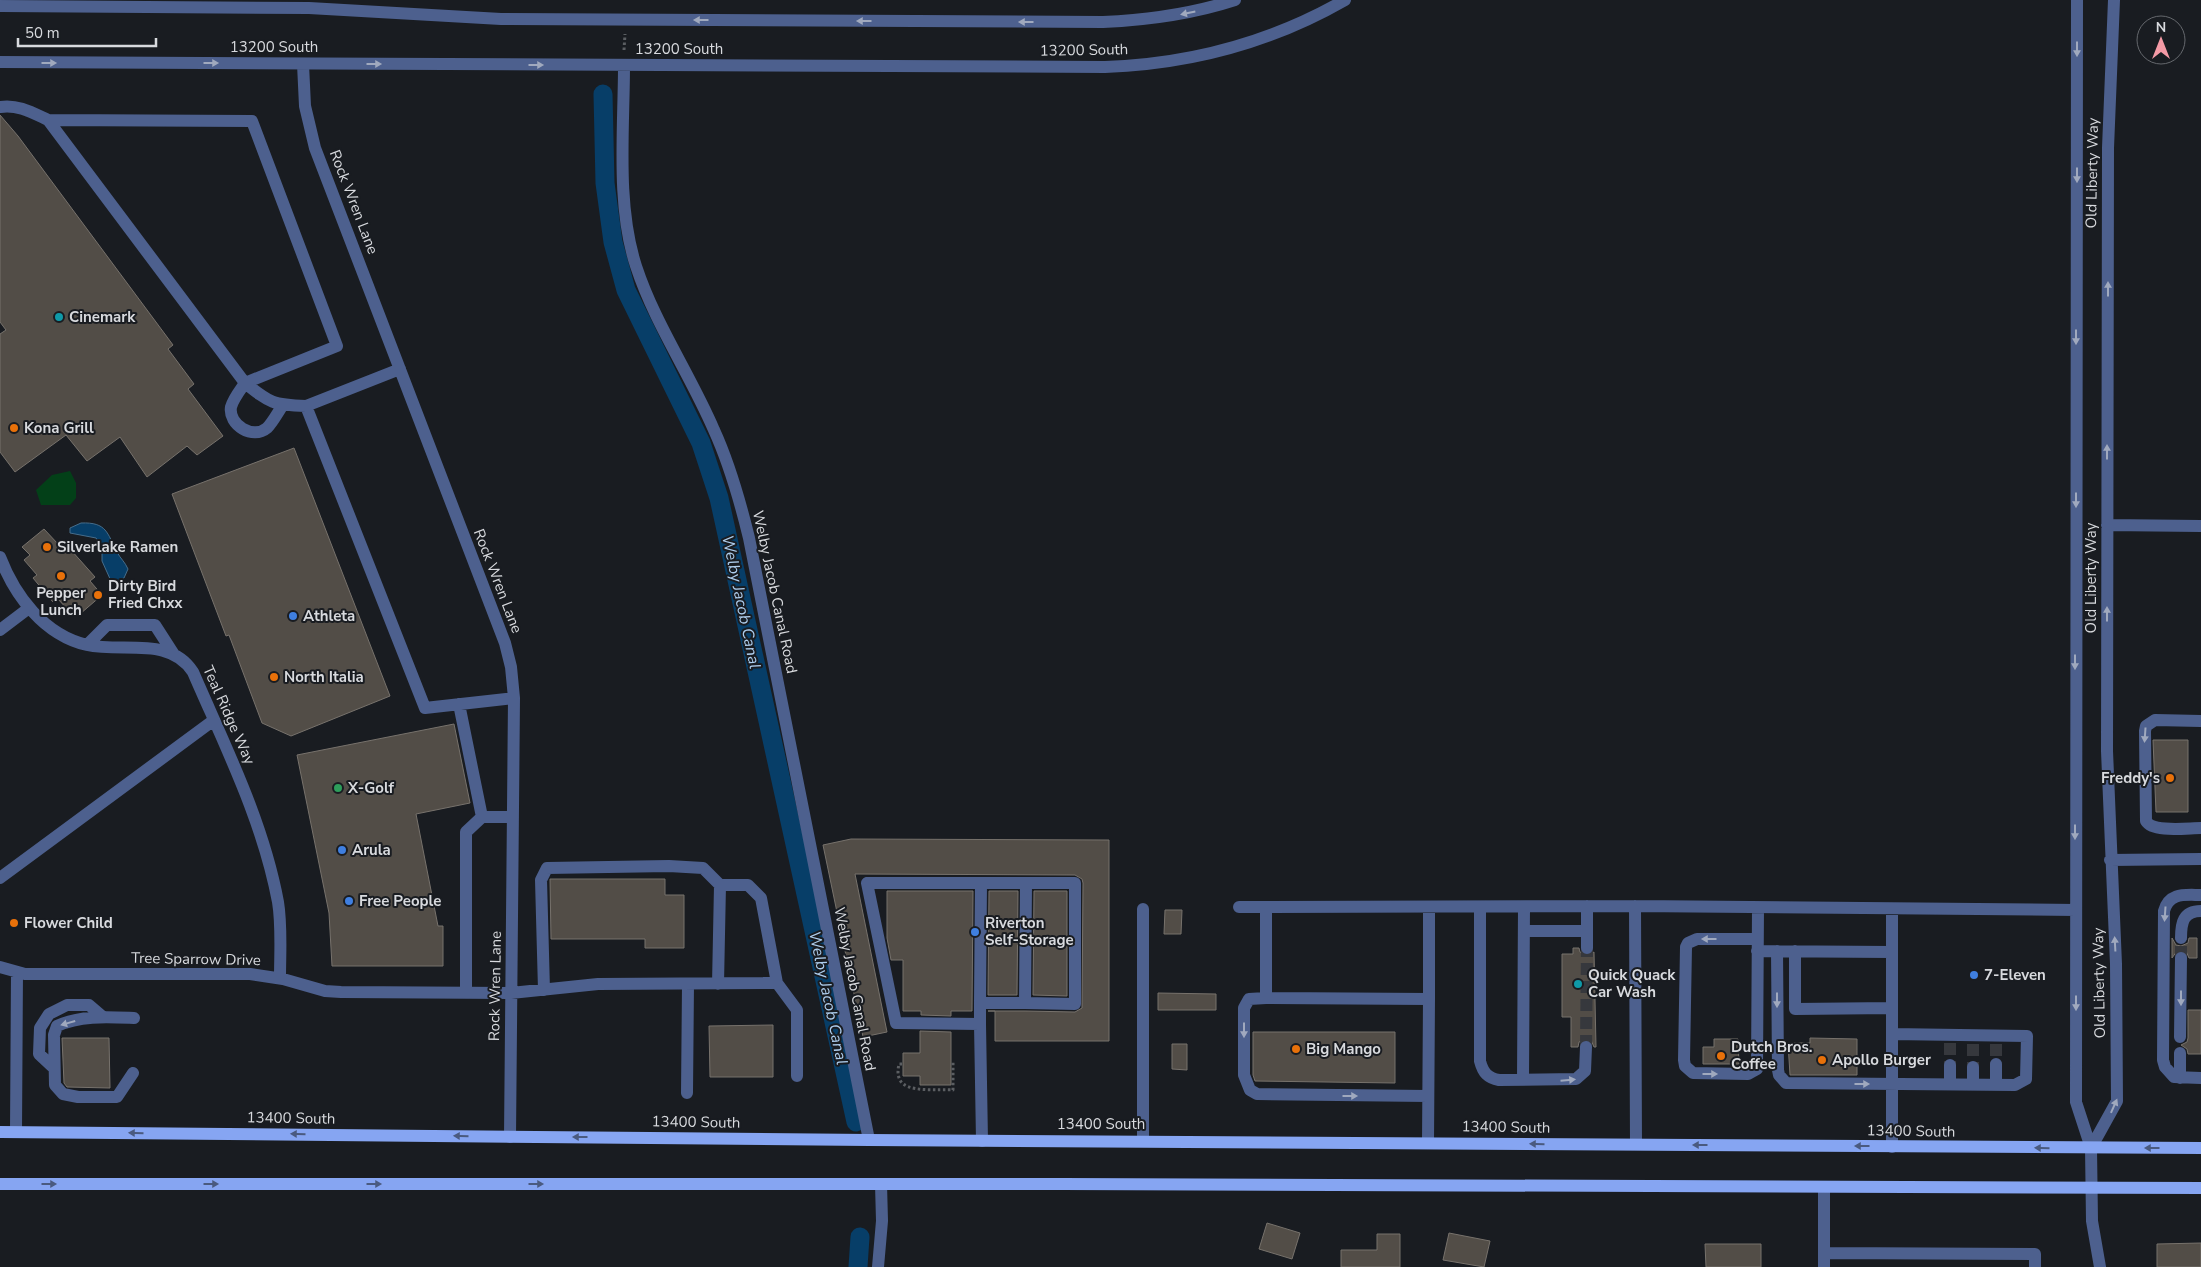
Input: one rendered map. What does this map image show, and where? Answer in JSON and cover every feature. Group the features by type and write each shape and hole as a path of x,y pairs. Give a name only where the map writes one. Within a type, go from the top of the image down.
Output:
{"main road":[{"name":"13400 South","path":"0,1132 869,1140 1143,1140 2201,1148"},
{"path":"0,1184 881,1184 2201,1188"}],"street":[{"name":"13200 South","path":"0,6 309,4 501,19 1103,22 1168,17 1235,0"},
{"name":"13200 South","path":"0,62 1140,66 1209,55 1266,38 1320,15 1345,0"},
{"name":"Old Liberty Way","path":"2078,0 2076,1102 2091,1148 2092,1222 2100,1267"},
{"name":"Old Liberty Way","path":"2091,1148 2117,1100 2116,964 2110,860 2107,751 2108,148 2114,0"},
{"name":"Rock Wren Lane","path":"304,64 305,106 315,148 505,643 511,667 514,698 510,1136"},
{"name":"Welby Jacob Canal Road","path":"624,65 623,203 635,264 662,330 714,429 735,482 749,538 869,1140"},
{"path":"0,107 8,105 22,108 48,120 252,121 337,346 245,383 231,407 233,418 242,430 255,432 266,429 283,405"},
{"path":"48,120 245,383 267,400 283,405 306,406 400,369"},
{"path":"306,406 425,708 514,698"},
{"path":"2107,525 2201,526"},
{"path":"0,557 14,587 29,608 48,627 74,641 87,645 158,650 174,653"},
{"path":"0,630 29,608"},
{"name":"Teal Ridge Way","path":"87,645 107,625 155,625 174,653 187,663 193,672 245,792 275,890 280,920 280,978"},
{"path":"459,704 482,817"},
{"path":"0,878 214,720"},
{"path":"2201,721 2155,720 2146,726 2145,731 2146,821 2152,827 2157,828 2201,828"},
{"path":"466,993 466,832 482,817 513,816"},
{"path":"2110,860 2201,859"},
{"path":"544,990 541,880 546,868 669,866 703,868 720,885 748,885 761,898 777,983 797,1010 797,1076"},
{"path":"980,1003 1075,1004 1075,882 867,882 896,1023 980,1024"},
{"path":"981,882 980,1024 982,1140"},
{"path":"1026,882 1026,1003"},
{"path":"718,984 720,885"},
{"path":"2201,895 2174,896 2169,899 2164,911 2163,1060 2169,1073 2180,1078 2201,1078"},
{"path":"1587,906 1587,948"},
{"path":"1239,907 1635,906 2076,910"},
{"path":"1635,906 1636,1144"},
{"path":"1266,907 1266,998"},
{"path":"1428,1143 1429,907"},
{"path":"1480,907 1482,1069 1492,1079 1576,1079 1585,1071 1586,1047"},
{"path":"1523,1080 1524,907"},
{"path":"1758,908 1757,945 1756,1035 1759,1063 1757,1069 1753,1072 1693,1073 1685,1066 1686,947 1688,943 1697,939 1757,945 1777,951 1892,952"},
{"path":"1143,909 1143,1140"},
{"path":"1892,909 1892,1147"},
{"path":"2181,938 2181,926 2185,916 2190,912 2201,911"},
{"path":"1524,931 1587,931"},
{"path":"1777,951 1778,1070 1782,1080 1792,1084 2015,1085 2026,1078 2027,1036 1996,1040 1973,1040 1892,1034"},
{"path":"1795,951 1796,1009 1892,1008"},
{"path":"2180,1037 2181,958"},
{"name":"Tree Sparrow Drive","path":"0,967 17,972 41,974 250,974 280,978 325,991 511,993 598,984 777,983"},
{"path":"16,1132 17,972"},
{"path":"687,1093 688,984"},
{"path":"1428,1096 1257,1094 1250,1090 1244,1075 1244,1008 1250,1000 1266,998 1429,998"},
{"path":"133,1073 117,1097 78,1097 62,1094 55,1085 54,1036 57,1026 70,1020 103,1017 134,1018"},
{"path":"2180,1053 2180,1078"},
{"path":"1996,1064 1996,1085"},
{"path":"1950,1065 1950,1084"},
{"path":"1973,1067 1973,1084"},
{"path":"878,1267 882,1221 881,1184"},
{"path":"1824,1187 1824,1267"},
{"path":"1824,1253 2035,1254 2035,1267"}],"path":[{"path":"902,1064 899,1064 899,1079 907,1086 918,1089 952,1090 952,1061"}],"green space":[{"path":"70,471 76,483 76,498 70,505 41,505 36,490 52,475"}],"water":[{"path":"81,523 96,524 105,530 128,569 124,578 118,581 111,581 102,561 102,546 96,538 70,533 70,528"}],"building":[{"path":"0,115 18,136 173,345 168,349 194,384 188,389 223,436 197,455 187,446 147,477 120,437 87,461 66,435 15,472 0,452 0,334 6,330 0,322"},
{"path":"294,448 390,696 291,736 262,723 229,635 226,636 172,494"},
{"path":"44,529 58,544 63,541 95,577 90,581 102,595 80,614 74,607 69,611 57,598 53,602 33,578 37,575 24,560 30,555 22,547"},
{"path":"454,724 470,803 416,814 438,926 443,926 443,966 332,966 329,913 297,755"},
{"name":"Freddy's","path":"2153,740 2188,740 2188,812 2156,812"},
{"path":"851,839 1109,840 1109,1041 995,1041 995,1011 1075,1012 1082,1008 1083,883 1082,879 1075,875 855,874 887,1032 863,1037 823,845"},
{"path":"550,879 665,879 665,895 684,895 684,948 645,948 645,939 551,939"},
{"path":"887,891 973,891 972,1011 951,1011 951,1016 921,1015 921,1011 903,1011 903,960 891,960 887,938"},
{"path":"989,891 1018,891 1017,995 988,995"},
{"path":"1034,891 1067,891 1067,996 1033,995"},
{"path":"1165,910 1182,910 1181,934 1164,934"},
{"path":"2172,938 2176,945 2181,946 2188,943 2189,938 2197,938 2197,958 2189,958 2186,951 2181,950 2177,951 2172,958"},
{"name":"Quick Quack Car Wash","path":"1573,948 1579,948 1580,952 1587,956 1594,952 1596,1047 1594,1047 1591,1040 1586,1039 1579,1042 1578,1047 1571,1047 1571,1017 1562,1017 1562,954 1573,954"},
{"path":"1158,993 1216,994 1216,1010 1158,1010"},
{"path":"2188,1010 2201,1010 2201,1054 2188,1054 2187,1049 2181,1045 2187,1042 2188,1038"},
{"path":"773,1025 773,1077 710,1077 709,1026"},
{"path":"920,1031 951,1032 951,1085 920,1085 920,1076 903,1076 903,1053 920,1053"},
{"path":"1253,1032 1395,1032 1395,1083 1255,1081 1253,1075"},
{"path":"62,1038 109,1038 110,1088 67,1087 64,1083"},
{"name":"Apollo Burger","path":"1810,1038 1857,1039 1857,1075 1790,1075 1788,1043 1810,1043"},
{"name":"Dutch Bros. Coffee","path":"1714,1039 1738,1039 1739,1064 1703,1064 1703,1047 1714,1047"},
{"path":"1172,1044 1187,1044 1187,1070 1172,1069"},
{"path":"1267,1223 1300,1233 1292,1259 1259,1249"},
{"path":"1449,1233 1490,1241 1484,1267 1443,1260"},
{"path":"1377,1234 1400,1234 1400,1267 1341,1267 1341,1250 1377,1250"},
{"path":"2201,1243 2201,1267 2157,1267 2157,1244"},
{"path":"1705,1244 1761,1244 1761,1267 1706,1267"}],"waterway":[{"name":"Welby Jacob Canal","path":"603,94 605,183 613,242 626,290 701,443 719,498 856,1122"},
{"name":"Welby Jacob Canal","path":"858,1267 860,1237"}],"tunnel":[{"path":"2181,938 2181,958"},
{"path":"1586,1047 1587,948"},
{"path":"1950,1043 1950,1065"},
{"path":"1973,1044 1973,1067"},
{"path":"1996,1044 1996,1064"}],"place":[{"name":"Cinemark","path":"59,317"},
{"name":"Kona Grill","path":"14,428"},
{"name":"Silverlake Ramen","path":"47,547"},
{"name":"Pepper Lunch","path":"61,576"},
{"name":"Dirty Bird Fried Chxx","path":"98,595"},
{"name":"Athleta","path":"293,616"},
{"name":"North Italia","path":"274,677"},
{"name":"Freddy's","path":"2170,778"},
{"name":"X-Golf","path":"338,788"},
{"name":"Arula","path":"342,850"},
{"name":"Free People","path":"349,901"},
{"name":"Flower Child","path":"14,923"},
{"name":"Riverton Self-Storage","path":"975,932"},
{"name":"7-Eleven","path":"1974,975"},
{"name":"Quick Quack Car Wash","path":"1578,984"},
{"name":"Big Mango","path":"1296,1049"},
{"name":"Dutch Bros. Coffee","path":"1721,1056"},
{"name":"Apollo Burger","path":"1822,1060"}]}
